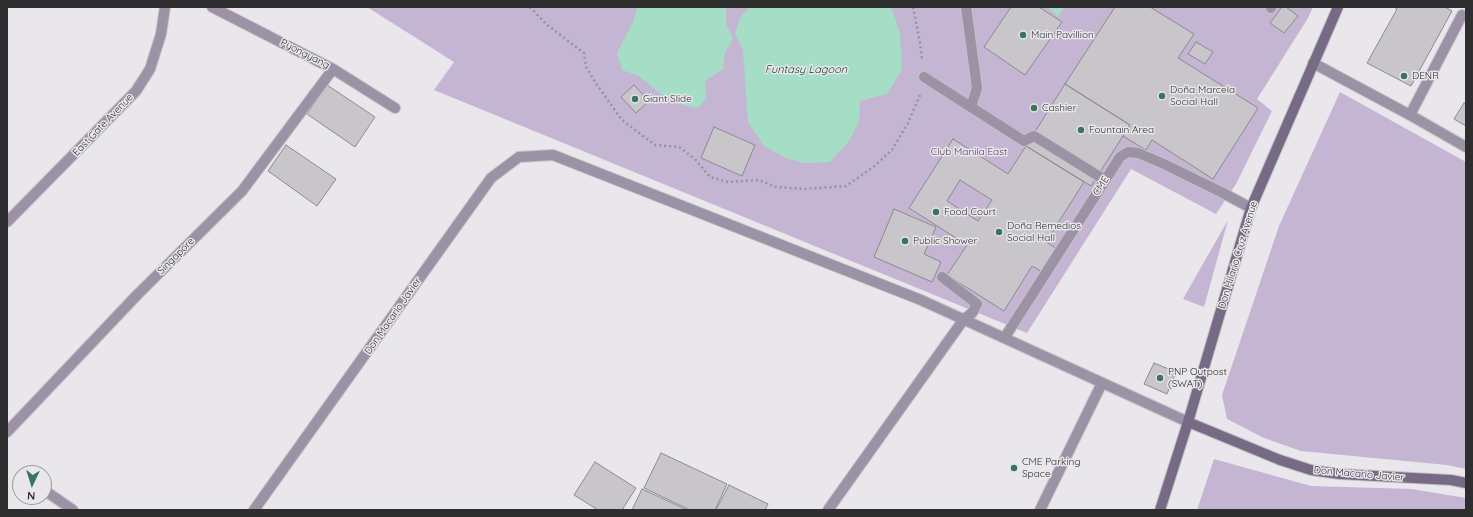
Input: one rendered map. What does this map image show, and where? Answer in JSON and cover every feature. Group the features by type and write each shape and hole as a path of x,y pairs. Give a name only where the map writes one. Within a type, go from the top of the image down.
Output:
{"street":[{"name":"East Gate Avenue","path":"7,222 136,91 150,69 161,34 165,7"},
{"name":"Pyongyang","path":"212,7 333,69 395,108"},
{"path":"966,7 977,88 971,107"},
{"name":"Don Hilario Cruz Avenue","path":"1160,510 1188,422 1251,208 1338,7"},
{"path":"1410,115 1462,16"},
{"path":"1313,63 1466,147"},
{"name":"Singapore","path":"7,432 138,294 242,191 333,69"},
{"path":"924,76 1024,141 1034,136 1105,180"},
{"name":"CME","path":"1005,337 1120,157 1128,152 1138,154 1164,164 1251,208"},
{"name":"Don Macario Javier","path":"254,510 491,178 519,157 553,155 921,300 964,319"},
{"path":"828,510 964,319 972,313 977,304 942,277"},
{"path":"964,319 1188,422"},
{"path":"1040,510 1102,383"},
{"name":"Don Macario Javier","path":"1188,422 1280,460 1311,470 1339,474 1451,480 1466,483"},
{"path":"52,495 74,510"}],"path":[{"path":"530,7 546,24 584,53 586,67 622,120 655,145 678,147 695,159 710,177 728,182 759,180 776,187 804,189 846,186 872,168 892,150 908,123 918,100 924,76 920,43 912,7"}],"green space":[{"name":"Club Manila East","path":"367,7 1313,7 1308,18 1257,99 1272,111 1236,184 1216,214 1131,169 1027,333 434,90 454,62"},
{"path":"1340,92 1466,162 1466,469 1447,465 1301,451 1264,438 1227,419 1222,395 1279,226"},
{"path":"1228,220 1204,307 1183,299"},
{"path":"1214,459 1311,486 1411,489 1466,498 1466,510 1197,510"}],"water":[{"path":"637,7 726,7 726,24 733,38 725,53 723,69 705,81 706,99 698,108 683,105 659,93 639,76 622,70 617,53 633,22"},
{"name":"Funtasy Lagoon","path":"749,7 891,7 900,33 902,70 887,94 860,101 859,121 849,141 830,162 804,163 785,158 764,146 748,122 743,50 735,34 740,18"},
{"path":"1046,7 1065,7 1058,16"}],"building":[{"name":"Main Pavillion","path":"1011,7 1039,7 1062,22 1025,75 984,47"},
{"name":"Doña Marcela Social Hall","path":"1115,7 1150,7 1194,34 1178,58 1258,108 1213,179 1152,140 1146,150 1123,136 1130,125 1065,84"},
{"path":"1282,7 1286,7 1298,16 1284,33 1270,23"},
{"path":"1394,7 1445,7 1452,11 1411,86 1367,63 1397,9"},
{"path":"1196,42 1213,52 1205,64 1188,54"},
{"name":"Fountain Area","path":"1065,84 1130,125 1091,186 1026,146"},
{"path":"327,85 375,117 355,147 307,114"},
{"name":"Giant Slide","path":"634,85 649,101 636,113 621,97"},
{"path":"1464,103 1466,104 1466,126 1454,119"},
{"path":"714,127 755,145 742,176 701,158"},
{"name":"Doña Remedios Social Hall","path":"953,139 1008,174 1026,146 1084,182 1046,242 1057,249 1042,272 1032,266 1004,311 947,275 967,245 909,208","holes":["960,180 992,200 978,221 947,201"]},
{"path":"286,145 336,179 317,206 268,171"},
{"name":"Public Shower","path":"894,209 936,227 924,254 941,262 932,282 874,257"},
{"name":"PNP Outpost (SWAT)","path":"1154,363 1176,372 1167,394 1144,384"},
{"path":"661,453 727,484 715,510 690,510 644,488"},
{"path":"595,462 636,488 622,510 598,510 574,495"},
{"path":"729,485 768,504 765,510 716,510"},
{"path":"642,489 687,510 632,510"}],"place":[{"name":"Main Pavillion","path":"1023,35"},
{"name":"DENR","path":"1404,76"},
{"name":"Doña Marcela Social Hall","path":"1162,96"},
{"name":"Giant Slide","path":"635,99"},
{"name":"Cashier","path":"1034,108"},
{"name":"Fountain Area","path":"1081,130"},
{"name":"Food Court","path":"936,212"},
{"name":"Doña Remedios Social Hall","path":"999,232"},
{"name":"Public Shower","path":"905,241"},
{"name":"PNP Outpost (SWAT)","path":"1160,378"},
{"name":"CME Parking Space","path":"1014,468"}]}
